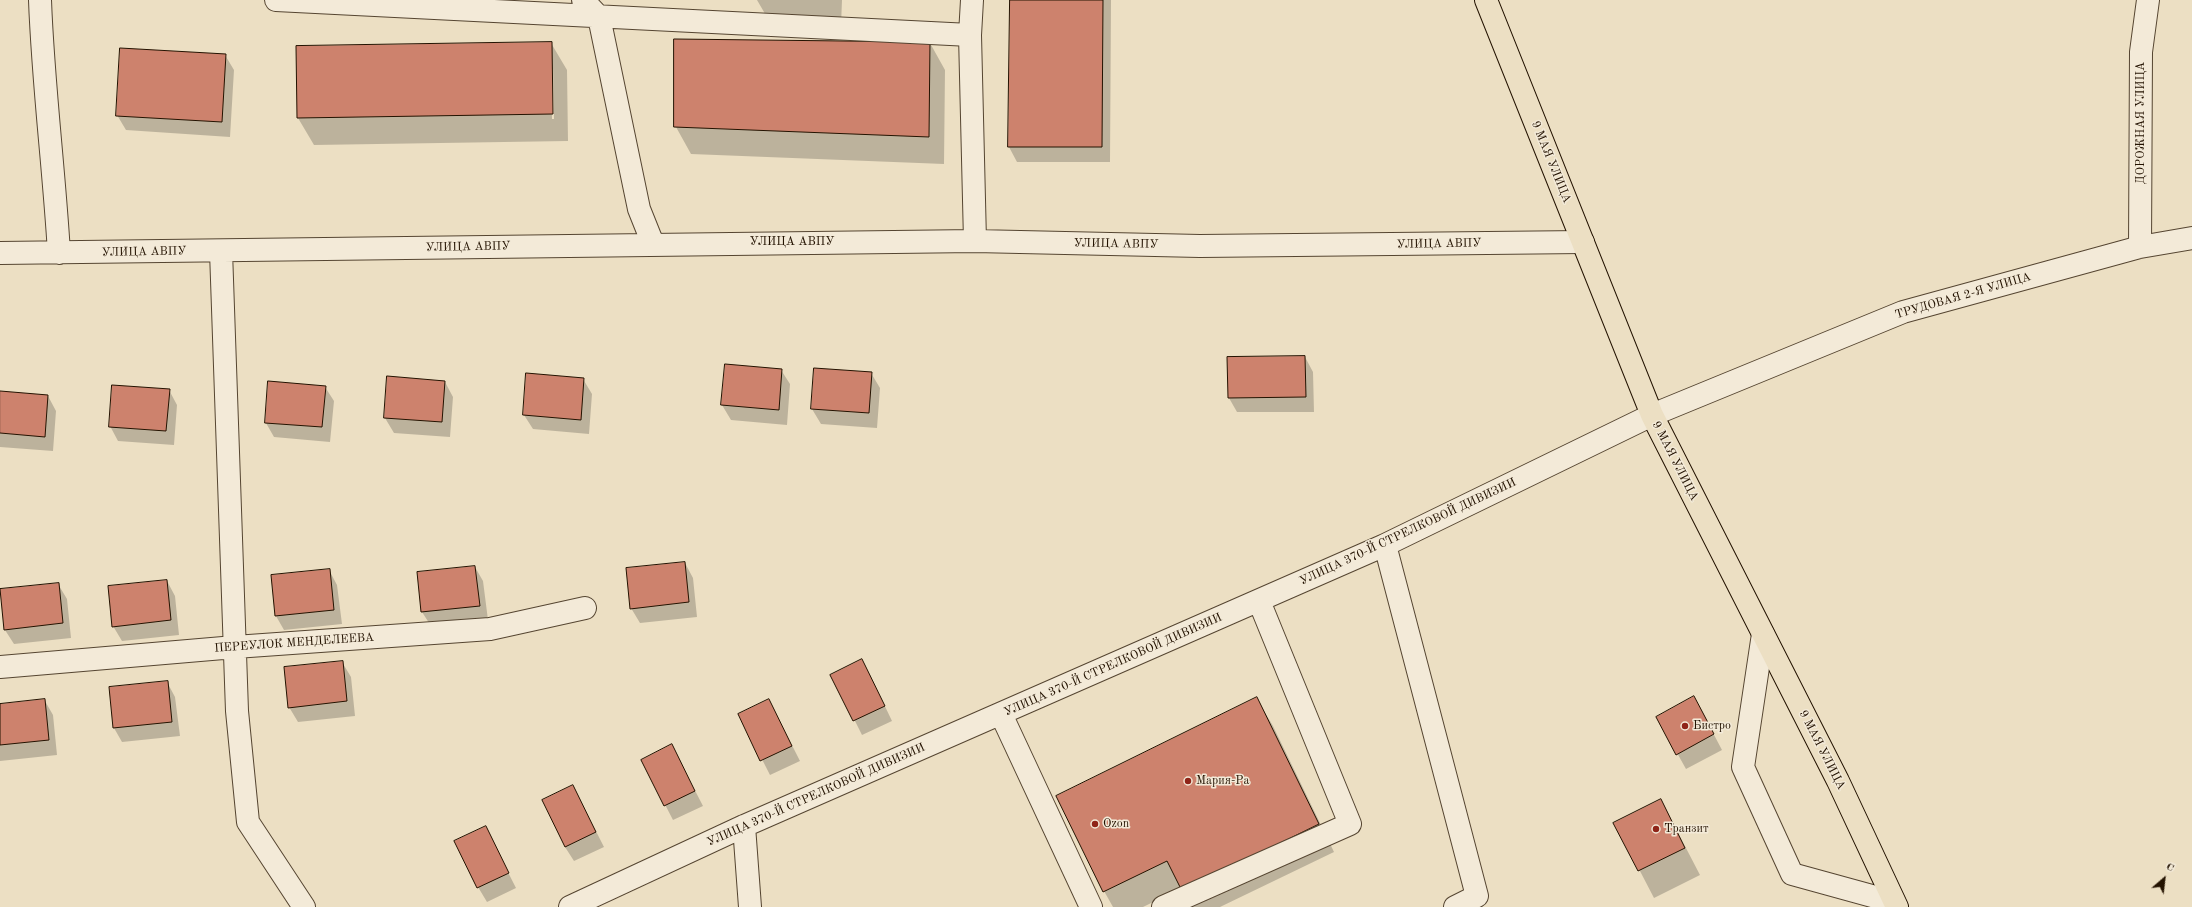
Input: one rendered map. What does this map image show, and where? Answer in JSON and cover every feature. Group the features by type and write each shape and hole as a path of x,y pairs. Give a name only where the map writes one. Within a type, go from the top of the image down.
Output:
{"main road":[{"name":"9 МАЯ УЛИЦА","path":"1486,0 1652,415 1838,781 1896,904"}],"street":[{"path":"40,0 42,60 53,162 59,252"},
{"path":"276,0 970,35"},
{"path":"583,0 599,17 639,209 653,244"},
{"path":"972,0 970,35 975,241"},
{"name":"ДОРОЖНАЯ УЛИЦА","path":"2140,247 2141,52 2148,0"},
{"name":"ТРУДОВАЯ 2-Я УЛИЦА","path":"1652,415 1903,312 2140,247 2192,238"},
{"name":"УЛИЦА АВПУ","path":"0,253 975,241 1200,246 1583,242"},
{"path":"221,251 237,711 248,822 304,907"},
{"name":"УЛИЦА 370-Й СТРЕЛКОВОЙ ДИВИЗИИ","path":"570,907 744,826 1385,545 1652,415"},
{"path":"1385,545 1477,896 1455,907"},
{"path":"1163,907 1350,824 1259,601"},
{"name":"ПЕРЕУЛОК МЕНДЕЛЕЕВА","path":"0,667 235,647 490,629 585,608"},
{"path":"1763,634 1743,767 1792,874 1896,904"},
{"path":"1001,714 1090,907"},
{"path":"744,826 750,907"}],"building":[{"path":"1010,0 1103,0 1102,147 1008,147"},
{"path":"674,39 930,42 929,137 674,127"},
{"path":"552,42 553,114 297,118 296,46"},
{"path":"120,48 226,54 222,122 116,116"},
{"path":"1305,356 1306,397 1228,398 1227,357"},
{"path":"725,364 782,369 779,410 721,405"},
{"path":"814,368 872,372 869,413 811,409"},
{"path":"526,373 584,378 581,420 523,415"},
{"path":"387,376 445,381 442,422 384,418"},
{"path":"268,381 326,386 322,427 265,423"},
{"path":"112,385 170,389 166,431 109,427"},
{"path":"0,391 48,395 45,437 0,433"},
{"path":"685,562 689,602 630,609 626,568"},
{"path":"475,566 480,606 421,612 417,572"},
{"path":"330,569 334,610 275,616 271,575"},
{"path":"167,580 171,620 112,627 108,586"},
{"path":"59,583 63,623 4,630 0,589"},
{"path":"862,659 885,706 853,721 830,675"},
{"path":"343,661 347,701 288,708 284,667"},
{"path":"168,681 172,722 113,728 109,687"},
{"name":"Бистро","path":"1694,696 1714,734 1676,755 1656,717"},
{"path":"1257,697 1319,824 1182,891 1167,861 1103,892 1056,796"},
{"path":"45,699 49,740 0,745 0,704"},
{"path":"769,699 792,746 760,761 738,714"},
{"path":"672,744 695,791 664,806 641,760"},
{"path":"573,785 596,832 565,847 542,800"},
{"path":"1661,799 1685,848 1638,871 1613,823"},
{"path":"486,826 509,873 477,888 454,841"}],"place":[{"name":"Бистро","path":"1685,726"},
{"name":"Мария-Ра","path":"1188,781"},
{"name":"Ozon","path":"1095,824"},
{"name":"Транзит","path":"1656,829"}]}
